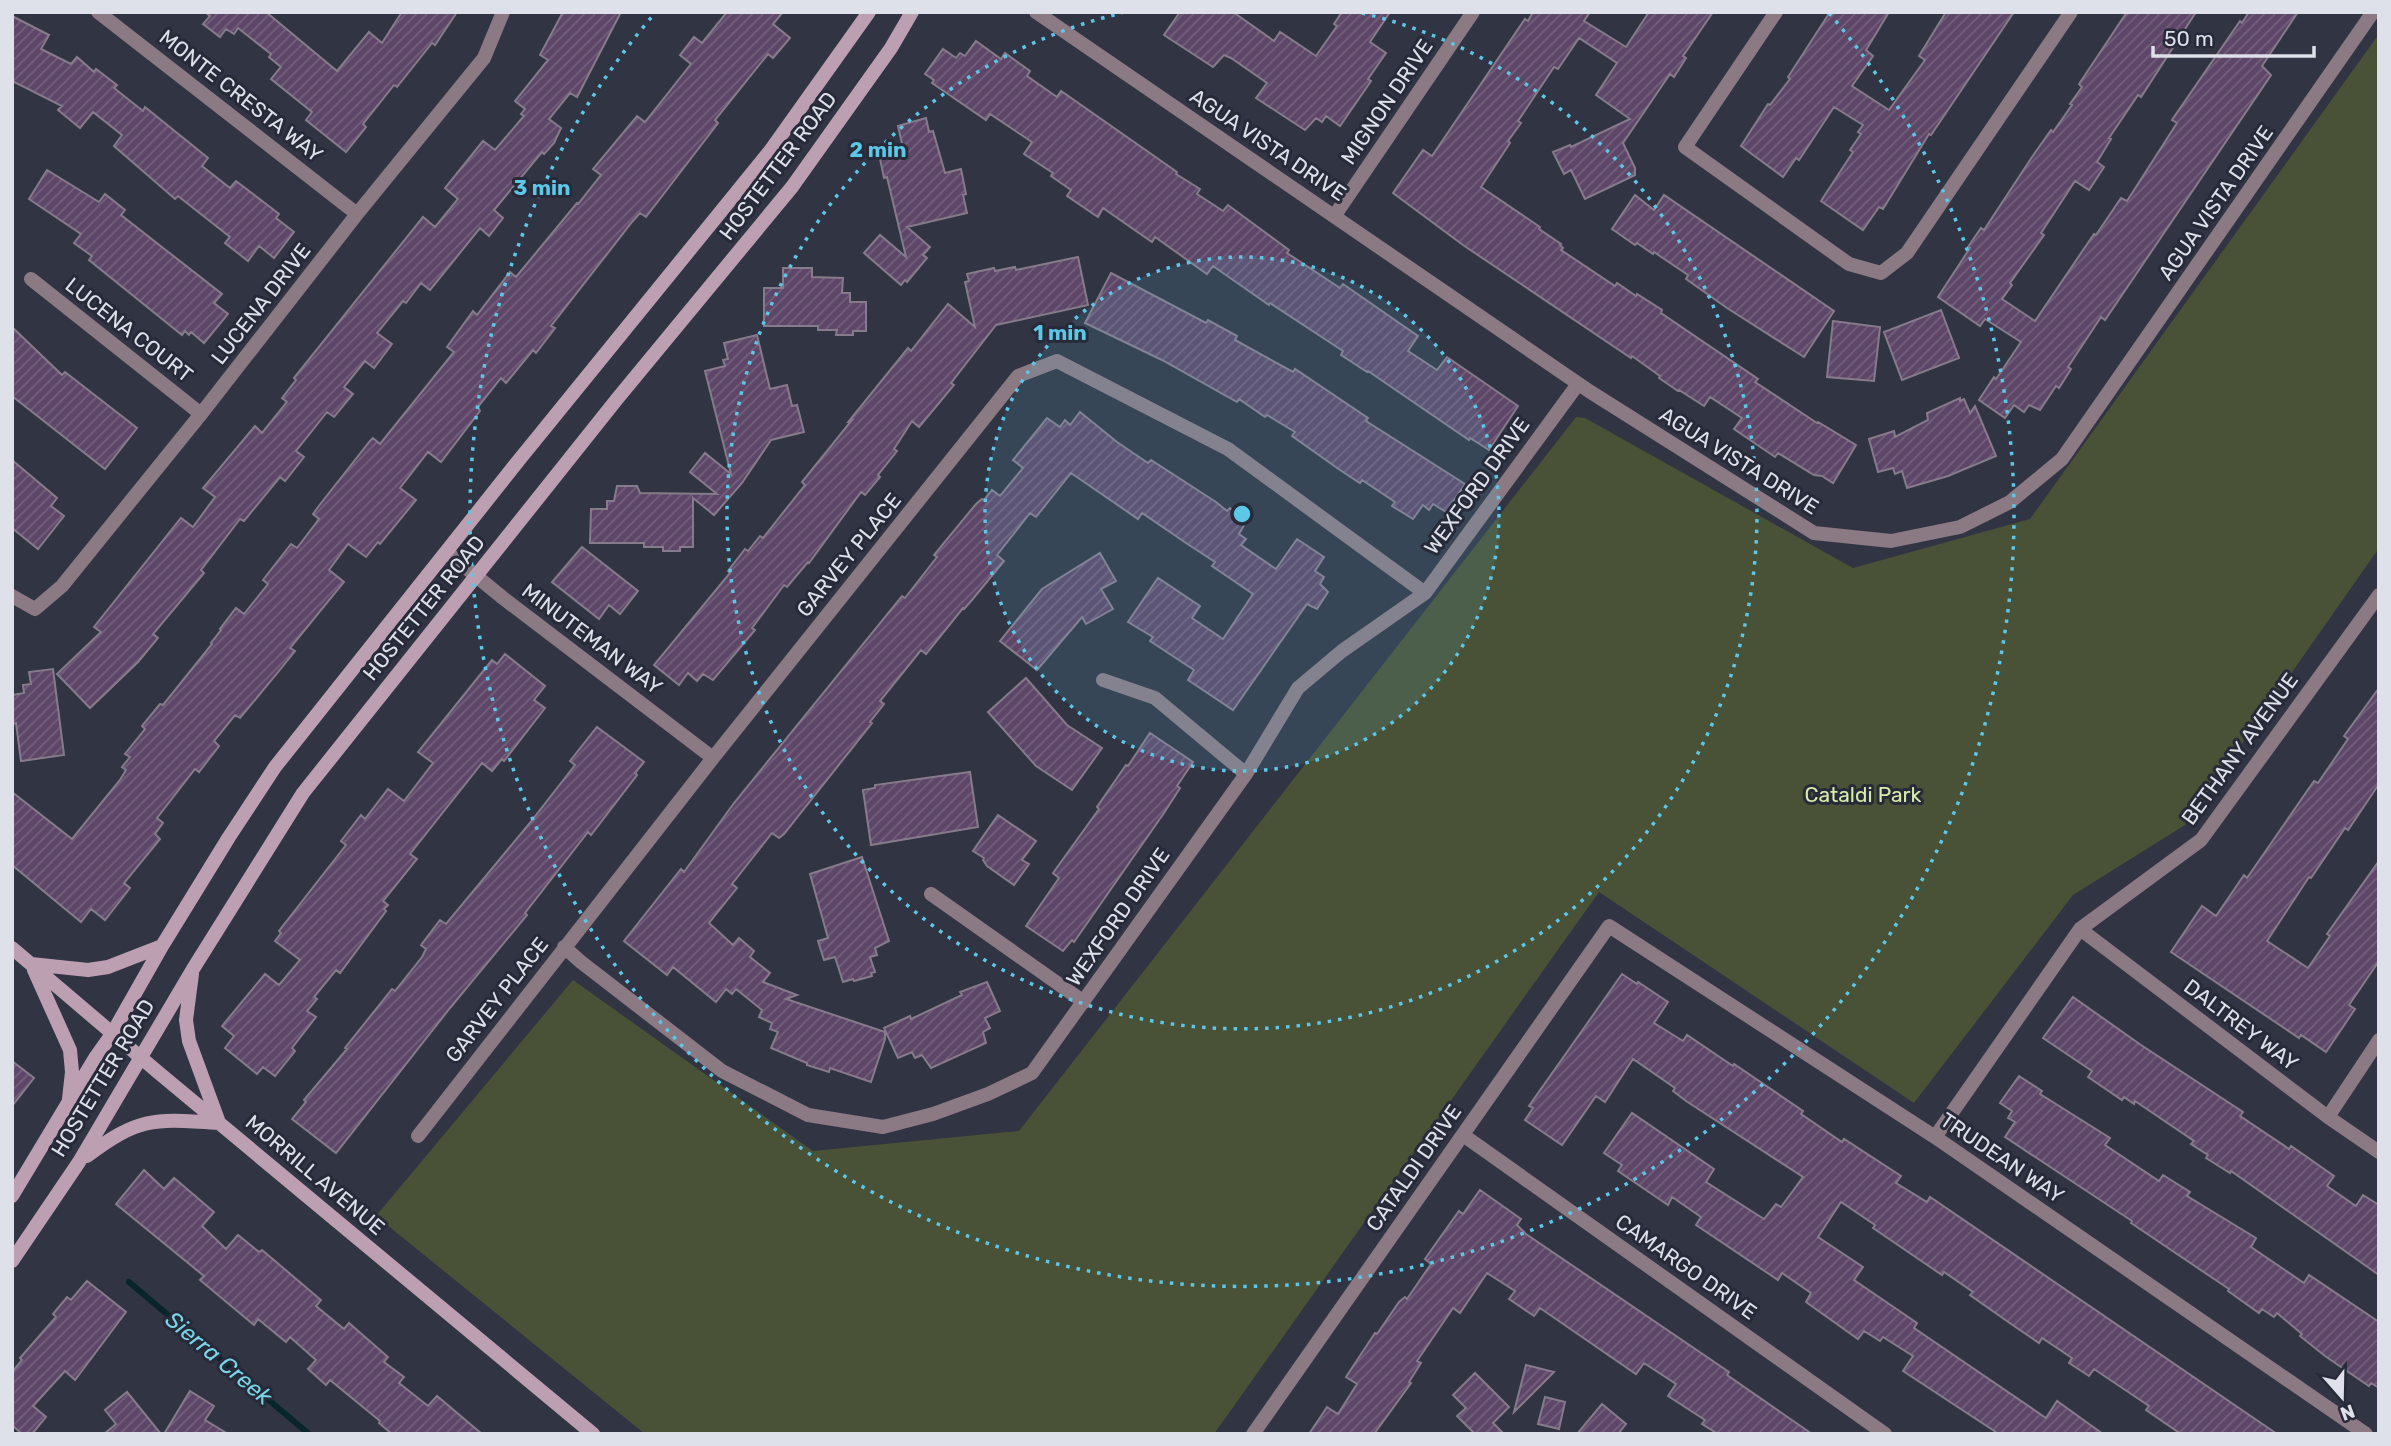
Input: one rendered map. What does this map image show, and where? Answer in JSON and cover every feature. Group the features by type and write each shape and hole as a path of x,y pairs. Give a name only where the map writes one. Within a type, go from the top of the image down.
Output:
{"main road":[{"name":"HOSTETTER ROAD","path":"12,1196 112,1034 162,946 275,767 770,151 869,12"},
{"name":"HOSTETTER ROAD","path":"12,1261 79,1162 193,969 303,793 617,399 792,187 891,48 912,12"},
{"path":"31,964 88,970 108,967 162,946"},
{"name":"MORRILL AVENUE","path":"12,948 593,1434"},
{"path":"31,964 70,1050 72,1072 69,1104"},
{"path":"79,1162 115,1135 140,1123 169,1120 219,1123 189,1041 186,1020 193,969"}],"street":[{"name":"MONTE CRESTA WAY","path":"98,12 357,214"},
{"name":"LUCENA DRIVE","path":"12,596 35,609 62,586 484,58 503,12"},
{"name":"AGUA VISTA DRIVE","path":"1036,12 1578,384 1814,533 1891,541 1960,527 2010,502 2062,460 2373,12"},
{"name":"MIGNON DRIVE","path":"1335,215 1473,12"},
{"path":"1776,12 1685,147 1849,264 1881,273 1907,253 2071,12"},
{"name":"LUCENA COURT","path":"31,279 201,414"},
{"name":"GARVEY PLACE","path":"418,1136 713,758 1018,376 1056,361 1228,449 1425,593"},
{"name":"WEXFORD DRIVE","path":"564,947 722,1071 808,1115 883,1127 933,1114 988,1094 1032,1073 1246,774 1298,688 1342,651 1425,593 1578,384"},
{"name":"MINUTEMAN WAY","path":"447,552 713,758"},
{"name":"BETHANY AVENUE","path":"1935,1137 2080,929 2201,840 2379,595"},
{"path":"1103,680 1155,698 1246,774"},
{"path":"931,894 1084,1002"},
{"name":"CATALDI DRIVE","path":"1253,1434 1609,926"},
{"name":"TRUDEAN WAY","path":"1609,926 1935,1137 2366,1434"},
{"name":"DALTREY WAY","path":"2080,929 2328,1117 2379,1152"},
{"path":"2328,1117 2379,1041"},
{"name":"CAMARGO DRIVE","path":"1463,1135 1885,1434"}],"green space":[{"name":"Cataldi Park","path":"2379,34 2379,548 2185,825 2073,895 1914,1103 1599,892 1214,1434 645,1434 376,1216 573,980 813,1151 1019,1131 1576,417 1585,418 1853,568 2030,519"}],"building":[{"path":"205,12 266,12 337,71 369,32 382,43 402,12 457,12 435,45 432,43 363,124 366,127 346,152 306,120 312,112 271,79 281,67 269,57 271,54 238,28 234,34 226,29 220,37 203,24 210,16"},
{"path":"563,12 621,12 577,97 570,93 549,119 561,128 554,143 544,154 542,152 494,210 503,218 489,236 480,228 430,290 421,283 406,303 403,301 377,333 392,344 374,368 365,361 344,387 353,394 334,417 327,412 296,451 304,457 285,481 280,477 244,521 240,519 201,570 204,573 153,634 158,638 138,662 90,708 57,674 101,632 94,627 181,518 193,527 215,497 203,488 255,426 262,433 287,402 282,398 296,380 294,378 423,217 435,227 458,199 445,188 483,141 495,150 524,116 521,114 525,109 515,101 548,60 540,55"},
{"path":"727,12 783,12 773,24 790,38 773,58 768,54 715,120 718,123 646,217 640,213 632,222 551,326 555,328 536,353 533,350 506,383 501,378 441,462 428,452 400,488 416,500 380,544 378,542 366,557 348,544 329,570 344,582 290,648 295,651 240,718 235,715 214,741 219,746 199,772 195,769 157,818 163,823 155,834 160,839 124,883 130,888 105,920 91,909 81,922 12,865 12,792 72,839 120,780 126,770 122,767 130,757 125,754 145,729 142,726 160,704 163,705 212,644 236,608 244,614 268,584 263,580 291,544 297,548 319,519 313,514 370,441 373,438 380,444 454,352 447,347 473,311 477,315 510,272 516,277 578,204 601,175 593,169 637,116 645,122 691,64 680,55 694,37 702,43"},
{"path":"1180,12 1233,12 1274,41 1280,32 1316,56 1337,26 1334,24 1342,12 1390,12 1370,42 1386,53 1368,79 1371,81 1340,126 1326,116 1322,122 1316,118 1305,130 1256,98 1267,83 1231,58 1224,55 1213,67 1164,35"},
{"path":"1533,12 1590,12 1584,21 1626,47 1649,12 1713,12 1683,56 1686,58 1674,77 1670,74 1623,143 1635,168 1635,175 1585,199 1571,170 1564,174 1553,152 1570,145 1571,147 1630,119 1596,95 1617,63 1579,38 1558,69 1554,67 1518,121 1521,123 1508,141 1510,143 1481,187 1540,227 1539,229 1561,244 1561,250 1615,286 1617,283 1662,310 1661,313 1758,379 1755,382 1856,445 1833,483 1778,453 1775,457 1734,429 1742,418 1710,397 1704,406 1678,391 1632,356 1631,358 1463,245 1393,193 1423,150 1432,156 1525,19 1528,21"},
{"path":"1830,12 1889,12 1866,50 1873,56 1852,86 1889,110 1925,60 1919,56 1946,12 2014,12 1931,135 1929,134 1883,209 1879,207 1863,230 1821,201 1853,152 1850,150 1861,134 1858,132 1863,125 1834,107 1799,160 1796,158 1783,177 1741,146 1768,104 1770,105 1790,79 1788,77"},
{"path":"2127,12 2196,12 2141,97 2138,95 2109,138 2111,139 2097,162 2104,167 2089,190 2075,181 2041,233 2044,235 2010,283 2012,285 2002,299 2035,321 2121,198 2127,201 2177,123 2172,120 2240,21 2242,23 2249,12 2298,12 2262,66 2271,75 2105,320 2101,317 2068,367 2071,369 2059,388 2056,386 2040,410 2029,405 2024,412 2014,405 2005,418 1979,400 2021,342 1985,319 1980,326 1938,297 1981,228 1984,230 2051,130 2053,132 2072,105 2070,104 2082,87 2079,84"},
{"path":"12,16 49,35 41,49 71,64 77,57 94,72 96,69 117,85 114,88 143,111 145,107 208,158 202,166 230,188 236,181 279,214 276,218 294,232 274,258 259,246 248,261 225,243 230,237 178,196 175,199 114,146 122,135 93,112 80,128 58,110 62,106 12,81"},
{"path":"976,41 1001,59 1005,53 1030,71 1027,76 1057,97 1061,91 1177,172 1176,174 1200,189 1197,194 1223,211 1228,205 1289,250 1287,253 1340,288 1343,284 1418,336 1408,351 1437,370 1447,357 1518,406 1489,450 1470,438 1469,440 1341,355 1343,351 1213,266 1207,274 1155,237 1152,242 1103,208 1098,217 1067,196 1071,190 1051,176 1053,173 1024,154 1032,142 990,114 986,120 932,83 934,80 925,74 943,49 956,58 960,53 965,56"},
{"path":"926,118 929,132 933,131 945,173 961,169 967,213 907,227 930,247 923,255 927,258 907,282 905,280 901,285 864,253 880,235 906,257 879,154 903,148 898,126"},
{"path":"47,170 99,202 105,194 125,210 121,215 222,294 214,303 228,314 204,343 191,332 189,335 185,331 182,335 89,260 92,256 74,243 81,234 29,199"},
{"path":"1635,195 1654,210 1664,195 1834,311 1804,357 1727,308 1686,279 1688,275 1654,252 1653,254 1637,243 1635,245 1612,229"},
{"path":"1078,257 1088,305 996,325 951,383 954,385 919,427 912,421 894,449 897,451 878,475 880,477 865,495 861,492 809,563 787,587 784,585 752,628 755,630 713,680 703,674 697,681 688,673 679,685 654,665 730,573 728,571 745,549 748,551 760,536 763,538 805,485 802,482 852,420 849,421 908,348 911,351 948,304 975,327 965,282 969,281 967,274 994,268 995,271 1015,267 1016,270"},
{"path":"783,268 812,268 812,277 843,278 842,293 850,293 850,302 866,302 866,331 853,331 853,335 836,335 837,330 818,330 818,326 764,326 764,288 783,288"},
{"path":"1111,273 1206,323 1208,320 1237,336 1235,340 1293,372 1295,369 1368,418 1366,421 1465,484 1446,512 1433,504 1429,510 1423,505 1413,519 1392,506 1395,502 1362,480 1360,483 1340,470 1292,436 1295,432 1267,415 1265,417 1239,399 1237,402 1162,360 1085,323"},
{"path":"1941,310 1959,358 1902,380 1884,332"},
{"path":"1833,321 1880,327 1874,381 1827,377"},
{"path":"12,327 62,375 65,372 137,428 105,469 12,396"},
{"path":"757,335 770,389 787,385 792,406 797,405 804,432 771,440 742,483 714,515 693,498 693,547 680,547 680,551 663,551 663,547 644,547 644,543 590,543 591,509 607,509 607,501 614,501 617,486 637,486 640,493 717,494 690,472 705,453 731,474 705,371 725,366 723,360 728,359 724,343"},
{"path":"1960,398 1960,401 1964,399 1970,413 1975,406 1996,456 1948,476 1907,488 1902,471 1895,474 1893,468 1878,472 1869,439 1894,431 1895,437 1928,420 1927,413"},
{"path":"1080,412 1148,463 1151,460 1227,511 1230,508 1247,520 1239,534 1246,539 1241,545 1276,569 1297,539 1324,557 1315,571 1324,577 1320,584 1328,592 1317,609 1307,604 1233,710 1188,680 1194,670 1150,641 1153,637 1128,622 1158,578 1200,606 1192,618 1223,639 1253,594 1212,566 1215,562 1142,513 1138,519 1071,473 1036,517 1030,513 997,555 1004,561 926,654 921,650 880,701 884,704 870,722 872,723 784,834 779,838 772,833 732,884 737,888 709,923 733,945 739,938 754,951 750,957 770,973 763,982 797,995 786,999 885,1032 871,1082 830,1068 829,1072 807,1065 771,1048 778,1032 770,1029 772,1023 759,1017 762,1010 736,989 732,994 726,989 716,1002 673,967 667,975 624,941 681,869 684,872 734,803 902,596 905,598 937,557 934,555 976,504 984,500 992,490 1000,496 1023,468 1013,460 1047,418 1060,427 1065,420 1070,425"},
{"path":"12,460 57,498 51,506 64,516 38,549 12,528"},
{"path":"582,547 638,591 620,614 609,605 599,619 552,582"},
{"path":"1100,553 1116,581 1101,589 1113,609 1086,624 1082,617 1037,670 1000,641 1042,589"},
{"path":"505,654 545,686 534,700 545,708 504,761 502,759 492,771 482,763 410,854 417,859 383,901 388,905 384,909 386,911 340,973 336,970 314,997 317,999 307,1011 316,1017 292,1048 295,1051 275,1076 263,1067 257,1074 225,1048 234,1036 222,1026 265,974 279,985 300,960 275,941 281,933 279,931 346,845 341,841 361,815 365,819 388,789 404,801 433,763 418,752 492,660 497,664"},
{"path":"53,669 64,755 21,761 16,723 12,724 12,695 24,693 23,685 31,684 29,672"},
{"path":"1026,678 1067,725 1102,748 1072,790 1036,766 988,712"},
{"path":"2379,688 2379,784 2348,830 2345,828 2311,878 2309,877 2267,941 2308,968 2330,936 2327,934 2379,861 2379,961 2349,1005 2355,1009 2326,1052 2301,1035 2299,1038 2171,952 2202,906 2216,916 2244,875 2247,878 2314,781 2318,783 2348,739 2344,736"},
{"path":"597,727 644,762 635,773 637,775 591,835 588,832 525,913 527,915 336,1153 292,1119 392,989 395,991 422,957 426,949 421,945 440,920 446,924 575,765 570,761"},
{"path":"1150,733 1193,762 1164,813 1074,942 1072,940 1063,951 1026,926 1059,878 1053,873"},
{"path":"970,772 978,827 871,845 863,790 875,788 875,785"},
{"path":"998,815 1036,841 1022,860 1029,864 1014,885 987,866 984,858 973,851"},
{"path":"862,857 889,941 875,948 877,955 870,957 875,972 871,973 872,976 843,982 835,957 824,960 818,941 828,938 810,874"},
{"path":"1622,974 1668,1002 1654,1023 1683,1041 1687,1035 1733,1066 1734,1064 1803,1111 1801,1114 1842,1142 1844,1139 1901,1176 1896,1183 1927,1202 1930,1197 2277,1434 2181,1434 2146,1410 2149,1406 2094,1369 2089,1376 2069,1363 2072,1358 2042,1338 2039,1343 1970,1295 1973,1292 1944,1272 1942,1275 1873,1228 1875,1225 1841,1202 1818,1237 1863,1267 1854,1280 1917,1323 1914,1328 2046,1418 2057,1401 2103,1434 1999,1434 1903,1371 1913,1356 1883,1337 1880,1341 1864,1331 1858,1339 1806,1302 1811,1293 1782,1273 1778,1280 1696,1225 1701,1217 1672,1197 1668,1205 1618,1171 1622,1165 1604,1153 1632,1113 1714,1169 1706,1182 1764,1219 1776,1204 1781,1207 1803,1177 1686,1101 1673,1091 1675,1088 1633,1059 1605,1102 1596,1096 1562,1145 1525,1120 1533,1108 1529,1106"},
{"path":"987,982 1000,1011 985,1018 990,1028 983,1032 986,1043 931,1068 922,1055 915,1058 912,1052 898,1058 884,1028 910,1016 911,1019 962,995 960,992"},
{"path":"2073,997 2243,1112 2240,1116 2289,1149 2291,1146 2334,1176 2327,1186 2356,1206 2363,1195 2379,1205 2379,1275 2231,1171 2230,1173 2206,1158 2208,1155 2191,1144 2194,1141 2135,1101 2134,1104 2124,1097 2122,1100 2088,1077 2092,1071 2043,1038"},
{"path":"12,1061 34,1078 12,1106"},
{"path":"2019,1076 2042,1091 2040,1094 2110,1138 2105,1145 2159,1181 2163,1175 2190,1192 2187,1196 2256,1238 2251,1247 2304,1283 2309,1275 2379,1322 2379,1388 2371,1383 2369,1386 2325,1356 2277,1313 2274,1317 2262,1309 2259,1313 2228,1291 2229,1289 2131,1223 2132,1221 2005,1137 2015,1122 2008,1118 2012,1111 2000,1103"},
{"path":"144,1170 164,1189 174,1178 214,1212 202,1226 226,1249 238,1235 259,1252 262,1250 321,1300 316,1306 344,1329 349,1323 388,1357 384,1362 404,1377 399,1383 428,1406 437,1396 482,1434 392,1434 330,1380 326,1385 308,1369 316,1360 290,1337 286,1342 258,1319 254,1325 200,1280 204,1276 116,1204"},
{"path":"1480,1190 1521,1219 1517,1225 1526,1234 1729,1372 1727,1375 1812,1434 1718,1434 1702,1424 1705,1420 1668,1396 1676,1384 1644,1363 1636,1374 1540,1308 1534,1316 1509,1299 1515,1291 1487,1273 1460,1313 1453,1308 1417,1361 1421,1363 1409,1382 1411,1383 1374,1434 1309,1434 1327,1407 1338,1414 1357,1384 1346,1377 1375,1333 1377,1334 1399,1302 1405,1297 1407,1299 1431,1264 1425,1259 1459,1211 1463,1214"},
{"path":"87,1281 126,1312 75,1380 65,1371 33,1406 46,1417 32,1434 22,1434 12,1425 12,1372 22,1360 20,1358 56,1317 53,1314 67,1297 71,1300"},
{"path":"1526,1365 1554,1372 1514,1412"},
{"path":"1475,1373 1509,1407 1493,1423 1504,1434 1475,1434 1457,1416 1466,1408 1453,1395"},
{"path":"190,1391 214,1406 205,1420 228,1434 164,1434"},
{"path":"127,1392 161,1434 104,1434 116,1424 105,1410"},
{"path":"1545,1397 1565,1402 1559,1429 1538,1424"},
{"path":"1602,1404 1626,1424 1618,1434 1577,1434"}],"waterway":[{"name":"Sierra Creek","path":"129,1282 309,1434"}]}
